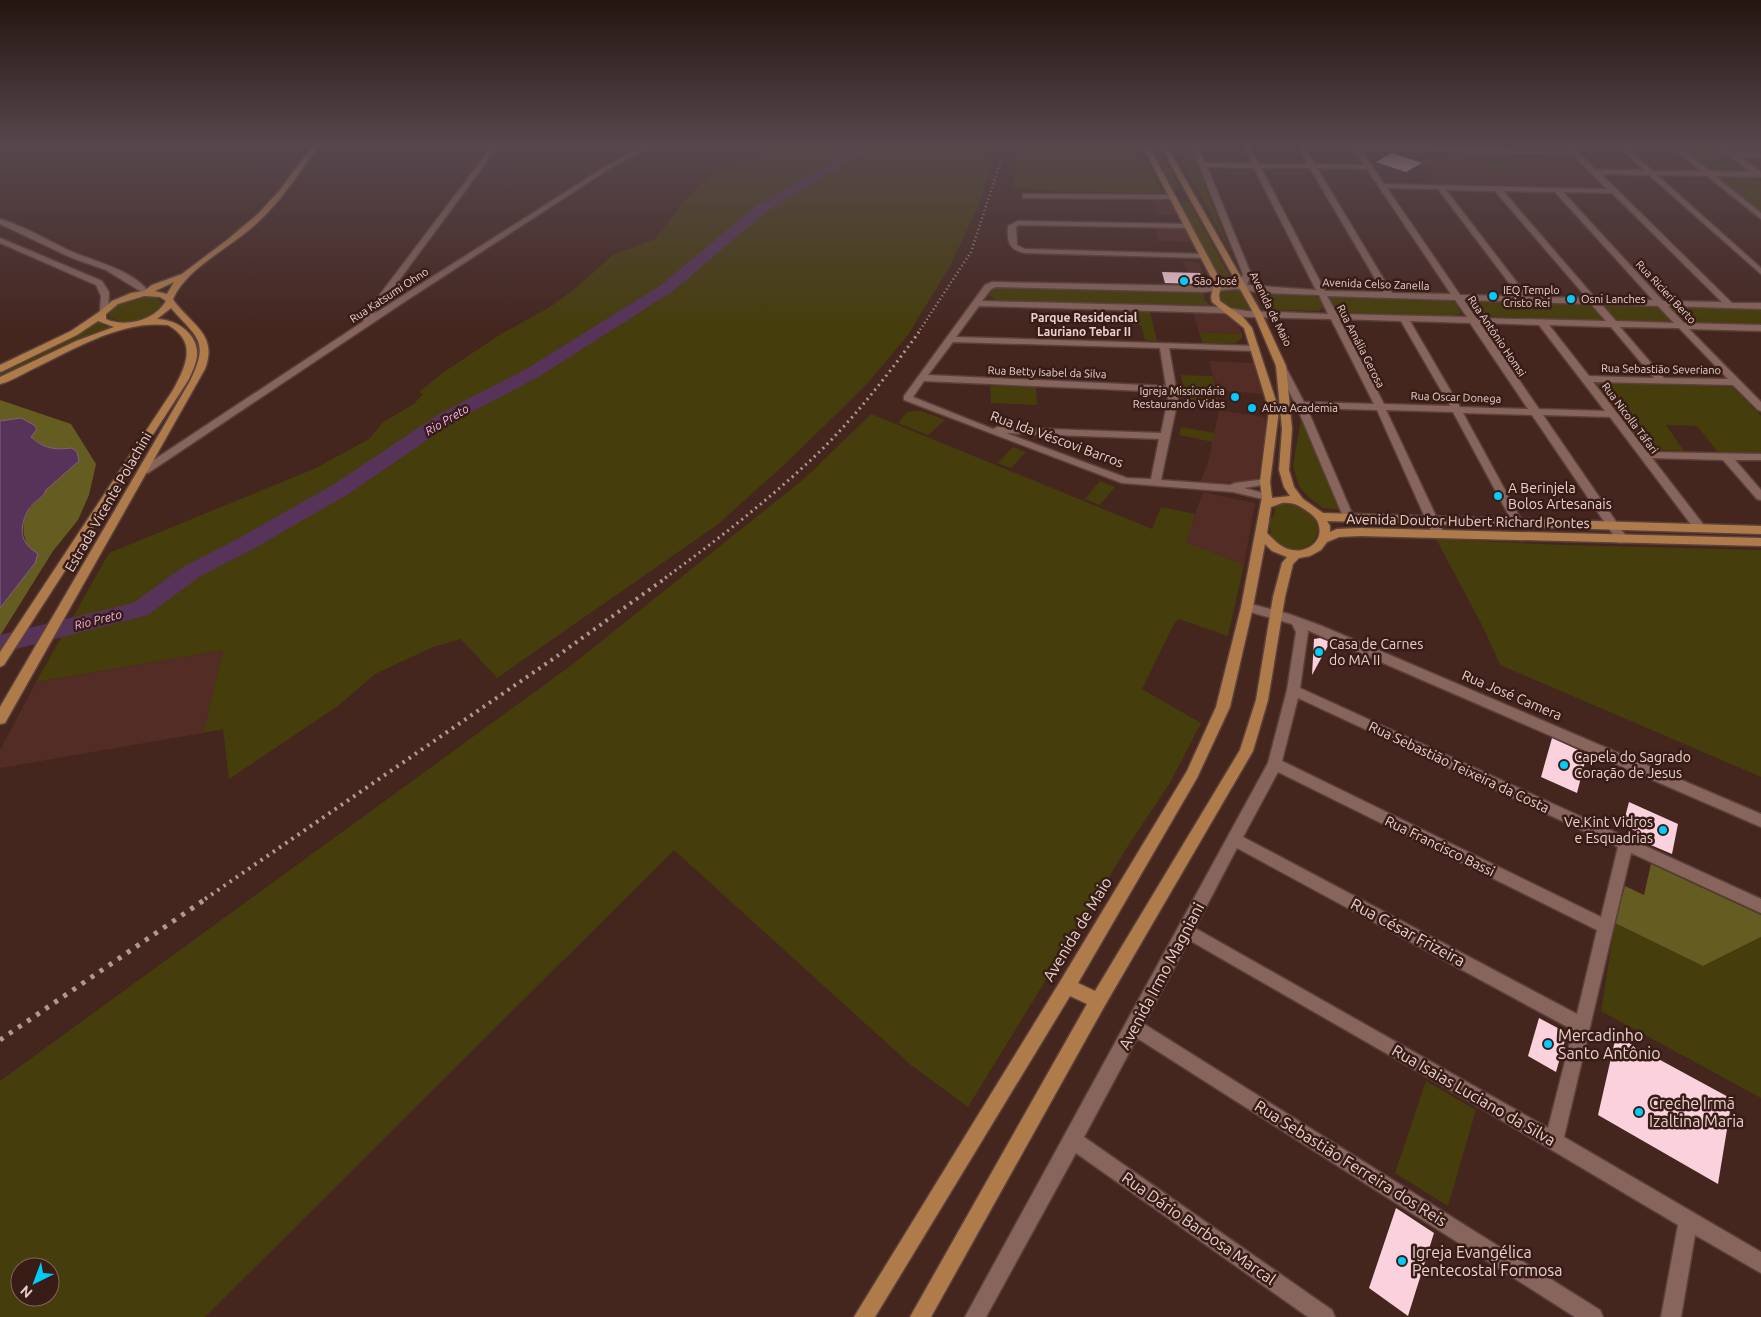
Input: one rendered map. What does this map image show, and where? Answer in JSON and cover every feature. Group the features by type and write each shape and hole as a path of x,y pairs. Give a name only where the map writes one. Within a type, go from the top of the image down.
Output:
{"main road":[{"path":"0,381 79,343 159,316 167,309 175,287 187,274 235,238 270,206"},
{"path":"1178,206 1218,283 1215,295 1216,300 1244,321 1254,348 1274,410 1265,482 1266,502 1261,534 1269,545 1295,556"},
{"name":"Avenida de Maio","path":"1197,206 1258,314 1280,366 1288,429 1284,470 1289,486 1299,501"},
{"path":"0,369 74,333 112,304 187,274"},
{"path":"144,291 164,295 170,301"},
{"name":"Estrada Vicente Polachini","path":"0,719 196,381 206,355 205,344 170,301"},
{"path":"103,312 104,322 113,325 133,324"},
{"name":"Estrada Vicente Polachini","path":"0,662 102,508 182,380 192,356 192,347 181,330 170,323 133,324"},
{"path":"920,1317 1098,1001 1246,751 1262,700 1288,562 1295,556 1312,552 1320,547 1325,539 1325,527 1320,516 1299,501 1284,499 1266,502"},
{"name":"Avenida Doutor Hubert Richard Pontes","path":"1320,516 1761,530"},
{"name":"Avenida Doutor Hubert Richard Pontes","path":"1325,539 1337,533 1360,532 1761,542"},
{"name":"Avenida de Maio","path":"864,1317 1067,986 1192,774 1223,707 1247,607 1261,534"},
{"path":"1067,986 1098,1001"}],"street":[{"path":"359,329 450,206"},
{"name":"Rua Katsumi Ohno","path":"144,471 548,206"},
{"path":"1219,206 1246,274 1247,278 1242,286"},
{"name":"Rua Amália Gerosa","path":"1276,206 1380,407 1438,533"},
{"path":"1337,206 1389,295"},
{"name":"Rua Antônio Homsi","path":"1397,206 1622,539"},
{"path":"1454,206 1526,300"},
{"path":"1514,206 1662,381"},
{"name":"Rua Ricieri Berto","path":"1572,206 1682,326 1761,408"},
{"path":"1630,206 1730,305"},
{"path":"1688,206 1761,272"},
{"path":"1748,206 1761,217"},
{"path":"0,221 75,256 109,268 144,291"},
{"path":"1188,226 1018,223 1012,226 1011,244 1015,249 1025,252 1204,256"},
{"path":"0,240 99,283 105,288 106,295 103,312"},
{"name":"Avenida Celso Zanella","path":"983,294 991,285 1202,289 1242,286 1265,290 1320,293 1761,306"},
{"path":"922,378 983,294 1000,303"},
{"path":"977,302 1258,314 1757,327 1761,334"},
{"path":"1404,318 1518,523"},
{"name":"Rua Nicolla Táfari","path":"1542,322 1700,528"},
{"path":"950,339 1254,348"},
{"path":"1155,483 1173,399 1164,346"},
{"path":"1280,366 1299,400 1349,518"},
{"name":"Rua Betty Isabel da Silva","path":"922,378 1172,389"},
{"name":"Rua Ida Véscovi Barros","path":"922,378 907,398 1126,481 1202,486 1237,486 1265,482"},
{"name":"Rua Sebastião Severiano","path":"1585,379 1736,382"},
{"name":"Rua Oscar Donega","path":"1299,400 1380,407 1611,414"},
{"path":"985,429 1165,436"},
{"path":"1643,455 1761,457"},
{"path":"1726,456 1761,497"},
{"name":"Rua Ida Véscovi Barros","path":"1202,486 1233,490 1266,502"},
{"name":"Rua José Camera","path":"1247,607 1296,621 1761,821"},
{"name":"Avenida Irmo Magniani","path":"975,1317 1073,1140 1275,764 1294,690 1302,632 1296,621"},
{"name":"Rua Sebastião Teixeira da Costa","path":"1294,690 1761,906"},
{"name":"Rua Francisco Bassi","path":"1275,764 1606,927"},
{"name":"Rua César Frizeira","path":"1234,839 1582,1026"},
{"path":"1554,1141 1626,844"},
{"name":"Rua Isaias Luciano da Silva","path":"1186,930 1554,1141 1761,1264"},
{"name":"Rua Sebastião Ferreira dos Reis","path":"1133,1026 1593,1317"},
{"name":"Rua Dário Barbosa Marcal","path":"1073,1140 1325,1317"},
{"path":"1671,1317 1688,1221"}],"shaded area":[{"path":"681,206 978,206 949,268 908,335 866,385 785,464 717,525 497,678 461,639 433,647 375,674 338,706 229,779 223,729 203,733 223,650 36,682 109,553 316,468 369,439 383,422 414,404 423,394 419,392 444,372 501,334 550,307 577,287 613,255 655,239"},
{"path":"1154,206 1175,206 1178,215 1157,215"},
{"path":"1181,206 1191,206 1232,280 1223,283"},
{"path":"1206,206 1213,206 1231,253"},
{"path":"1752,206 1761,206 1761,214"},
{"path":"1155,228 1183,229 1187,231 1192,242 1159,241"},
{"name":"São José","path":"1183,260 1199,263 1207,285 1202,287 1165,286 1161,271 1187,272"},
{"path":"1000,285 1204,293 1204,299 1212,308 997,301 987,294"},
{"path":"1238,287 1253,312 1231,308 1219,300 1218,295 1225,289"},
{"path":"1261,295 1313,296 1319,298 1323,307 1319,311 1273,310 1263,303"},
{"path":"1328,295 1447,299 1456,303 1461,313 1423,316 1341,312 1332,309 1326,300"},
{"path":"139,297 157,298 161,302 161,307 156,312 137,320 123,321 110,318 108,314 114,307"},
{"path":"1472,300 1580,303 1595,308 1602,318 1598,321 1478,316 1473,314 1466,303"},
{"path":"1632,303 1650,305 1665,312 1671,318 1667,323 1619,321 1612,318 1602,307 1606,304"},
{"path":"1674,306 1761,308 1761,326 1699,324 1678,316 1671,309"},
{"path":"1122,310 1150,311 1157,341 1145,340 1141,325 1126,325"},
{"path":"1193,313 1228,315 1236,320 1242,334 1199,332"},
{"path":"97,322 110,328 88,335 0,378 0,373 76,336"},
{"path":"1199,332 1242,334 1242,337 1236,343 1203,343"},
{"path":"1209,361 1254,363 1263,394 1217,390"},
{"path":"1181,375 1213,376 1219,405 1186,400"},
{"path":"1591,382 1733,387 1761,416 1761,453 1718,452 1697,426 1666,425 1684,451 1644,449"},
{"path":"990,386 1036,387 1037,405 991,403"},
{"path":"0,400 71,424 96,464 89,495 78,520 53,551 0,636 0,608 35,563 24,534 24,519 46,490 79,461 72,448 50,448 36,441 31,437 36,429 29,422 20,419 0,421"},
{"path":"1219,410 1264,417 1266,425 1259,473 1257,479 1249,483 1200,482 1208,463"},
{"path":"921,411 945,420 928,435 898,423 907,412"},
{"path":"871,414 1152,529 1161,507 1195,514 1186,542 1244,565 1228,636 1179,619 1174,624 1142,689 1201,723 1170,783 1131,841 968,1107 911,1065 674,850 205,1317 0,1317 0,1081 573,664 805,478"},
{"path":"21,418 34,425 37,429 31,437 40,444 50,448 72,448 77,452 79,461 46,490 27,513 23,523 22,534 28,546 38,554 35,563 0,608 0,421"},
{"path":"1301,420 1341,510 1323,508 1307,496 1299,486 1293,466"},
{"path":"1181,427 1215,433 1213,442 1179,435"},
{"path":"1013,447 1026,452 1011,468 998,463"},
{"path":"1100,481 1115,487 1100,505 1085,499"},
{"path":"1203,492 1255,503 1244,565 1185,542"},
{"path":"1288,502 1304,509 1310,514 1318,527 1313,541 1305,548 1292,552 1270,539 1271,529 1267,521 1274,516 1275,505"},
{"path":"1436,539 1563,545 1761,550 1761,777 1500,665 1484,629"},
{"path":"223,650 203,733 0,768 0,750 36,682"},
{"path":"1651,864 1761,915 1761,937 1703,966 1615,923 1625,886 1644,895"},
{"path":"1615,923 1703,966 1761,937 1761,1098 1601,1011"},
{"path":"1426,1081 1476,1110 1448,1206 1395,1173"}],"building":[{"name":"São José","path":"1162,272 1200,273 1203,284 1165,283"},
{"name":"Casa de Carnes do MA II","path":"1320,638 1330,642 1312,675 1314,639"},
{"name":"Capela do Sagrado Coração de Jesus","path":"1552,738 1587,754 1577,793 1541,777"},
{"path":"1629,802 1678,824 1672,854 1646,843 1648,837 1623,825"},
{"name":"Mercadinho Santo Antônio","path":"1539,1018 1567,1033 1556,1072 1528,1056"},
{"name":"Creche Irmã Izaltina Maria","path":"1616,1036 1732,1099 1718,1184 1598,1115"},
{"name":"Igreja Evangélica Pentecostal Formosa","path":"1396,1208 1434,1233 1408,1316 1369,1288"}],"waterway":[{"name":"Rio Preto","path":"0,644 140,609 191,572 247,543 343,488 446,418 534,372 667,288 765,206"}],"railway":[{"path":"918,333 971,252 986,206"},
{"path":"665,578 741,520 813,458 869,397 919,332"},
{"path":"205,899 553,659 667,577"},
{"path":"0,1040 207,898"}],"place":[{"name":"São José","path":"1184,281"},
{"name":"IEQ Templo Cristo Rei","path":"1493,296"},
{"name":"Osni Lanches","path":"1571,299"},
{"name":"Igreja Missionária Restaurando Vidas","path":"1235,397"},
{"name":"Ativa Academia","path":"1252,408"},
{"name":"A Berinjela Bolos Artesanais","path":"1498,496"},
{"name":"Casa de Carnes do MA II","path":"1319,652"},
{"name":"Capela do Sagrado Coração de Jesus","path":"1564,765"},
{"name":"Ve.Kint Vidros e Esquadrias","path":"1663,830"},
{"name":"Mercadinho Santo Antônio","path":"1548,1044"},
{"name":"Creche Irmã Izaltina Maria","path":"1639,1112"},
{"name":"Igreja Evangélica Pentecostal Formosa","path":"1402,1261"}],"district":[{"name":"Parque Residencial Lauriano Tebar II","path":"1084,325"}]}
